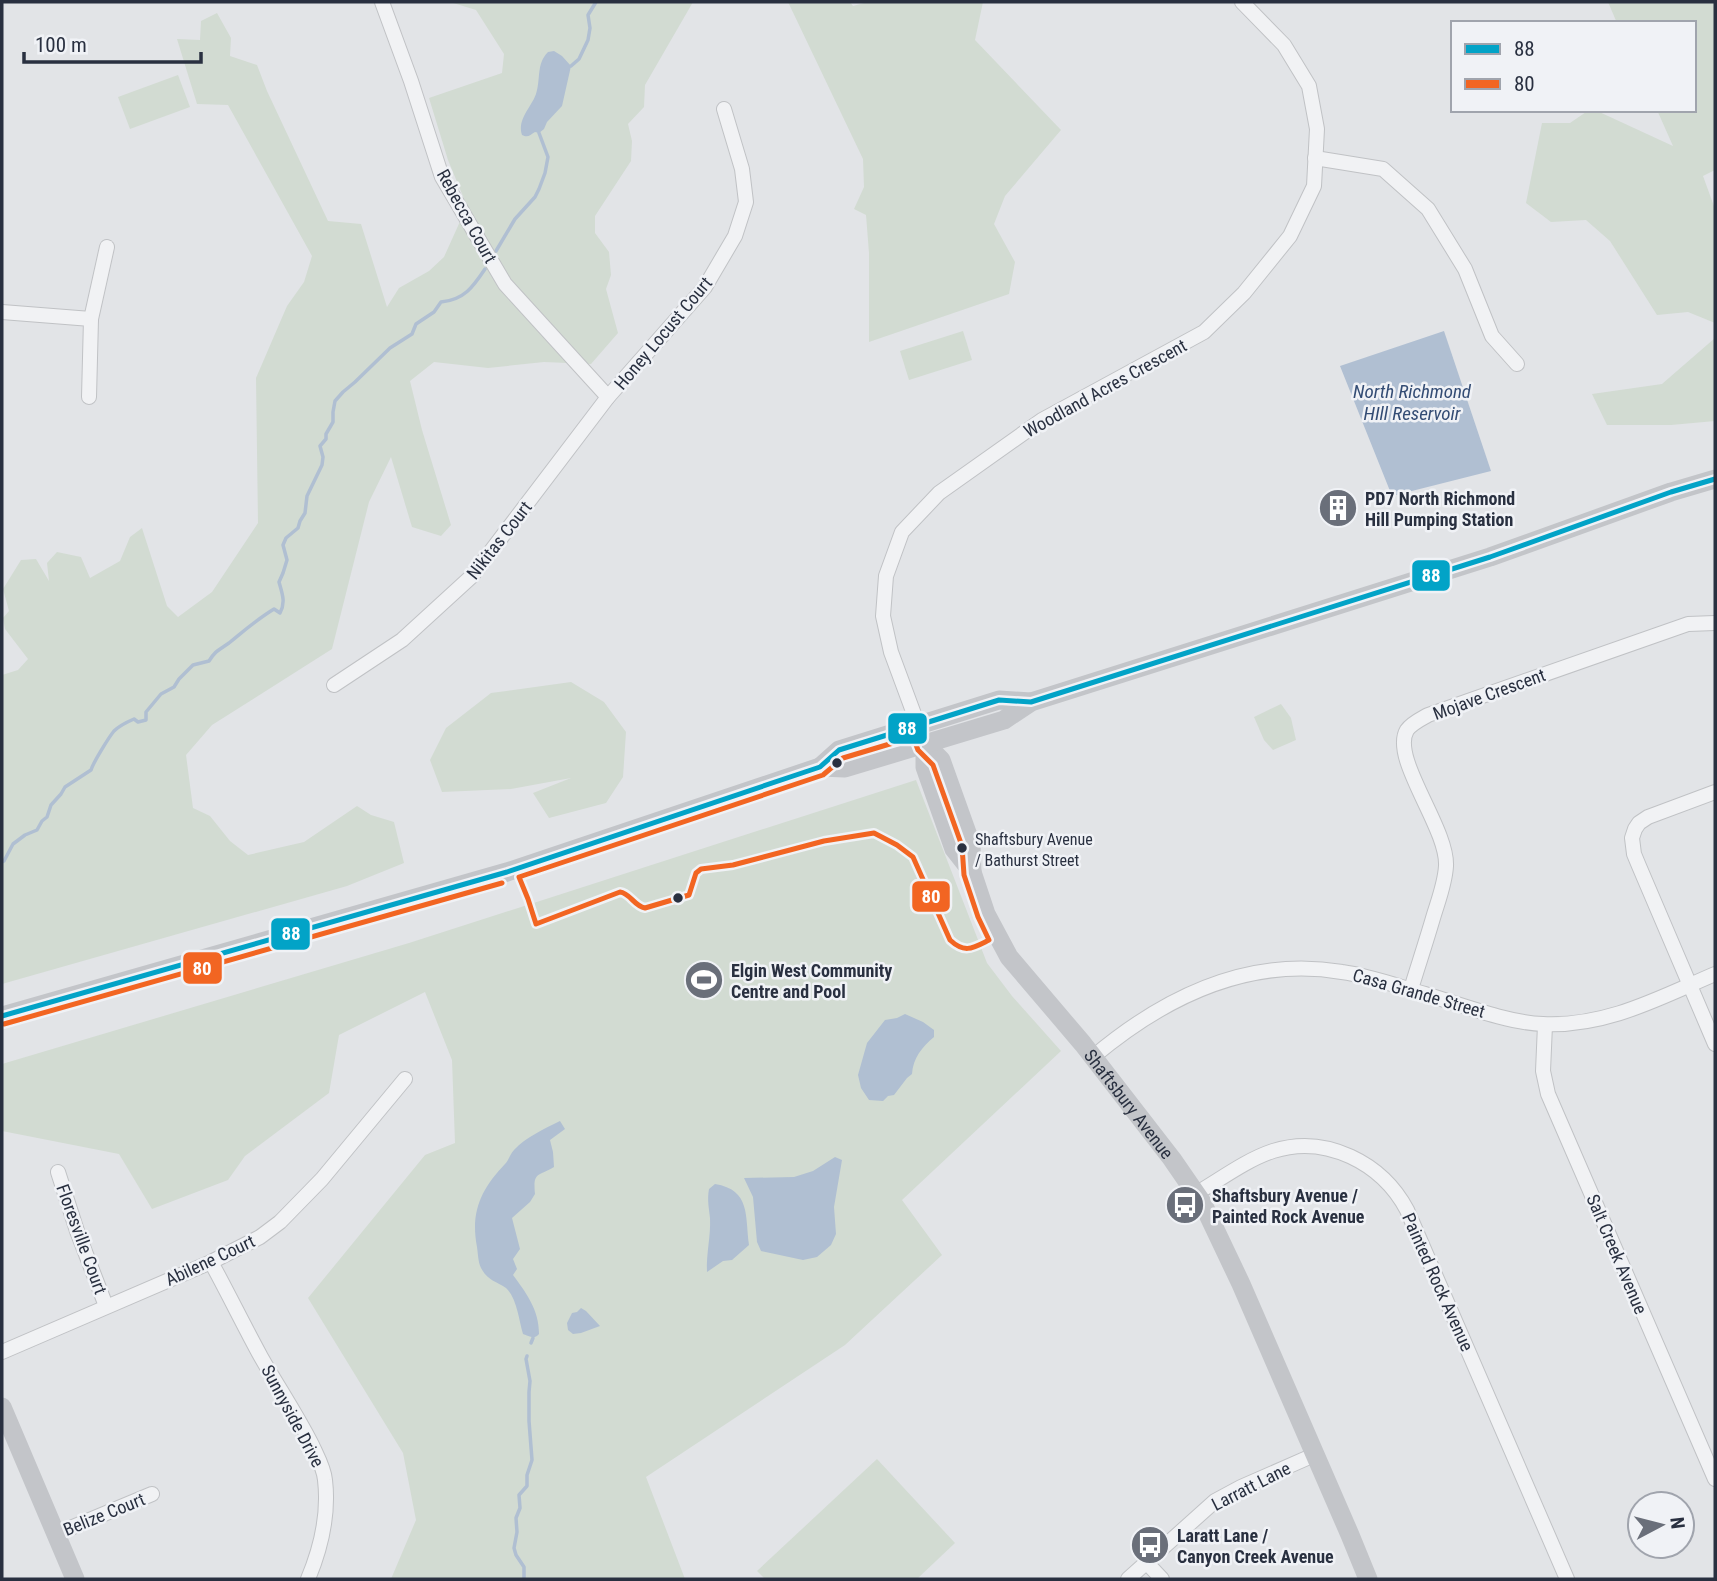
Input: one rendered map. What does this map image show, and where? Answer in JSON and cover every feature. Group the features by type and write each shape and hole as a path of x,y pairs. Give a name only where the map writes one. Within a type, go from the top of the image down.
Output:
{"main road":[{"path":"2,1016 507,872 820,767 845,768 921,735 1004,720 1031,702 1490,557 1671,492 1715,479"},
{"name":"Shaftsbury Avenue","path":"921,735 941,760 971,844 972,872 986,914 1009,957 1093,1057 1197,1193 1231,1263 1368,1579"},
{"path":"2,1407 75,1579"}],"street":[{"name":"Rebecca Court","path":"382,2 442,177 505,284 608,397"},
{"name":"Woodland Acres Crescent","path":"921,735 891,652 883,616 886,576 902,532 939,493 1042,420 1204,332 1244,293 1290,236 1314,186 1317,129 1309,86 1284,46 1242,2"},
{"name":"Honey Locust Court","path":"608,397 705,287 735,236 746,202 742,169 724,109"},
{"path":"1315,158 1383,169 1429,209 1465,269 1492,336 1517,364"},
{"path":"89,397 91,319 107,247"},
{"path":"2,312 91,319"},
{"name":"Nikitas Court","path":"334,685 402,640 472,576 608,397"},
{"name":"Mojave Crescent","path":"1411,989 1443,886 1446,864 1444,847 1404,751 1404,737 1408,728 1429,715 1664,632 1688,624 1715,623"},
{"path":"1715,792 1648,817 1634,829 1632,838 1634,854 1715,1044"},
{"name":"Casa Grande Street","path":"1093,1057 1129,1028 1171,1002 1202,988 1239,977 1277,971 1309,969 1380,980 1532,1024 1586,1022 1613,1016 1641,1007 1715,974"},
{"name":"Salt Creek Avenue","path":"1545,1024 1543,1071 1548,1094 1715,1479"},
{"name":"Abilene Court","path":"2,1352 211,1262 260,1237 280,1222 322,1179 405,1079"},
{"name":"Painted Rock Avenue","path":"1197,1193 1250,1161 1271,1152 1294,1147 1342,1153 1359,1161 1389,1183 1407,1210 1567,1579"},
{"name":"Floresville Court","path":"58,1172 106,1306"},
{"name":"Sunnyside Drive","path":"211,1262 261,1356 303,1427 325,1478 326,1503 322,1534 317,1556 307,1579"},
{"name":"Larratt Lane","path":"1128,1579 1215,1501 1314,1455"},
{"name":"Belize Court","path":"55,1534 152,1494"},
{"path":"1146,1562 1162,1579"}],"shaded area":[{"path":"450,2 693,2 645,85 644,107 628,124 632,141 631,161 595,216 595,233 609,252 611,275 606,289 618,333 591,364 544,362 488,368 434,362 410,381 451,525 441,536 412,527 391,457 369,502 332,649 212,725 186,755 193,808 210,816 230,841 248,855 304,842 357,806 371,815 394,822 404,863 347,886 2,984 2,675 18,670 28,659 5,629 3,618 9,611 3,589 21,560 36,559 49,581 47,563 57,552 81,557 90,578 120,561 130,537 142,528 167,606 178,617 212,592 258,523 256,378 287,306 304,282 312,256 228,105 197,104 177,39 200,40 201,21 217,13 231,38 230,56 257,65 328,221 361,224 387,307 399,288 429,271 444,257 467,206 448,160 429,98 502,73 504,54 476,10"},
{"path":"788,2 850,2 853,6 868,2 983,2 975,40 1061,130 1005,196 994,224 1015,262 1009,294 869,342 869,253 866,215 854,209 864,187 863,159"},
{"path":"1608,2 1715,2 1715,170 1703,176 1715,209 1715,323 1688,312 1657,315 1610,241 1586,220 1551,222 1526,203 1542,123 1570,123 1586,112 1599,112 1673,146 1658,112 1696,112 1696,21 1616,21"},
{"path":"178,75 190,107 130,129 118,97"},
{"path":"963,331 972,360 909,380 900,351"},
{"path":"1715,338 1715,421 1671,425 1607,425 1592,394 1662,384"},
{"path":"571,682 604,702 626,732 623,777 606,803 549,818 533,793 571,778 511,789 442,792 430,760 446,728 491,693"},
{"path":"1281,704 1291,718 1296,740 1273,750 1264,740 1254,717"},
{"path":"916,780 987,963 1012,996 1061,1051 902,1200 942,1255 845,1345 646,1477 685,1579 391,1579 416,1520 403,1453 308,1298 425,1155 455,1143 452,1060 425,992 339,1035 329,1093 245,1156 228,1180 152,1209 119,1154 2,1131 2,1064 409,943"},
{"path":"877,1459 955,1543 917,1579 765,1579 757,1571"}],"water":[{"path":"554,51 571,66 562,106 539,133 524,136 521,124 536,94 540,67 548,52"},
{"name":"North Richmond HIll Reservoir","path":"1444,331 1491,471 1392,496 1340,366"},
{"path":"905,1014 934,1030 934,1037 919,1053 912,1074 894,1095 883,1101 869,1100 861,1088 858,1075 867,1043 885,1020"},
{"path":"560,1121 565,1129 550,1140 554,1167 537,1176 535,1194 512,1218 520,1249 513,1259 517,1269 513,1275 537,1317 539,1334 531,1337 523,1334 510,1292 489,1278 481,1268 475,1222 484,1191 513,1152 530,1137"},
{"path":"835,1157 842,1160 834,1207 836,1234 831,1245 817,1257 803,1260 761,1251 757,1242 753,1197 744,1178 794,1177 813,1171"},
{"path":"715,1184 727,1187 741,1198 749,1245 732,1260 723,1261 707,1272 710,1225 708,1193"},
{"path":"581,1308 600,1326 573,1334 568,1330 567,1323 572,1313"}],"waterway":[{"path":"571,66 579,59 588,40 588,15 596,2"},
{"path":"496,251 515,219 535,197 545,173 548,157 539,133"},
{"path":"2,862 13,844 37,830 65,787 91,770 116,729 134,719 138,722 146,720 146,712 161,694 174,687 193,665 209,661 218,650 274,609 280,613 283,601 279,582 287,560 283,545 286,538 298,528 305,513 307,496 322,465 320,446 333,422 335,401 390,348 412,334 416,324 434,312 441,302 456,299 467,292 485,269"},
{"path":"531,1343 533,1338"},
{"path":"524,1579 524,1567 514,1548 516,1518 520,1508 519,1495 527,1486 532,1460 527,1356"}],"transit line":[{"name":"88","path":"2,1016 507,872 820,767 839,750 999,700 1031,702 1490,557 1671,492 1715,479"},
{"name":"80","path":"913,737 918,750 933,765 962,846 964,875 989,940 983,943 965,948 950,940 913,857 874,833 824,841 733,865 701,869 696,873 689,895 645,908 620,892 536,924 519,877 823,775 843,758 913,737"},
{"name":"80","path":"4,1024 502,883"}],"place":[{"name":"PD7 North Richmond Hill Pumping Station","path":"1338,508"},
{"name":"Shaftsbury Avenue / Bathurst Street","path":"962,848"},
{"name":"Elgin West Community Centre and Pool","path":"704,980"},
{"name":"Shaftsbury Avenue / Painted Rock Avenue","path":"1185,1205"},
{"name":"Laratt Lane / Canyon Creek Avenue","path":"1150,1545"}]}
